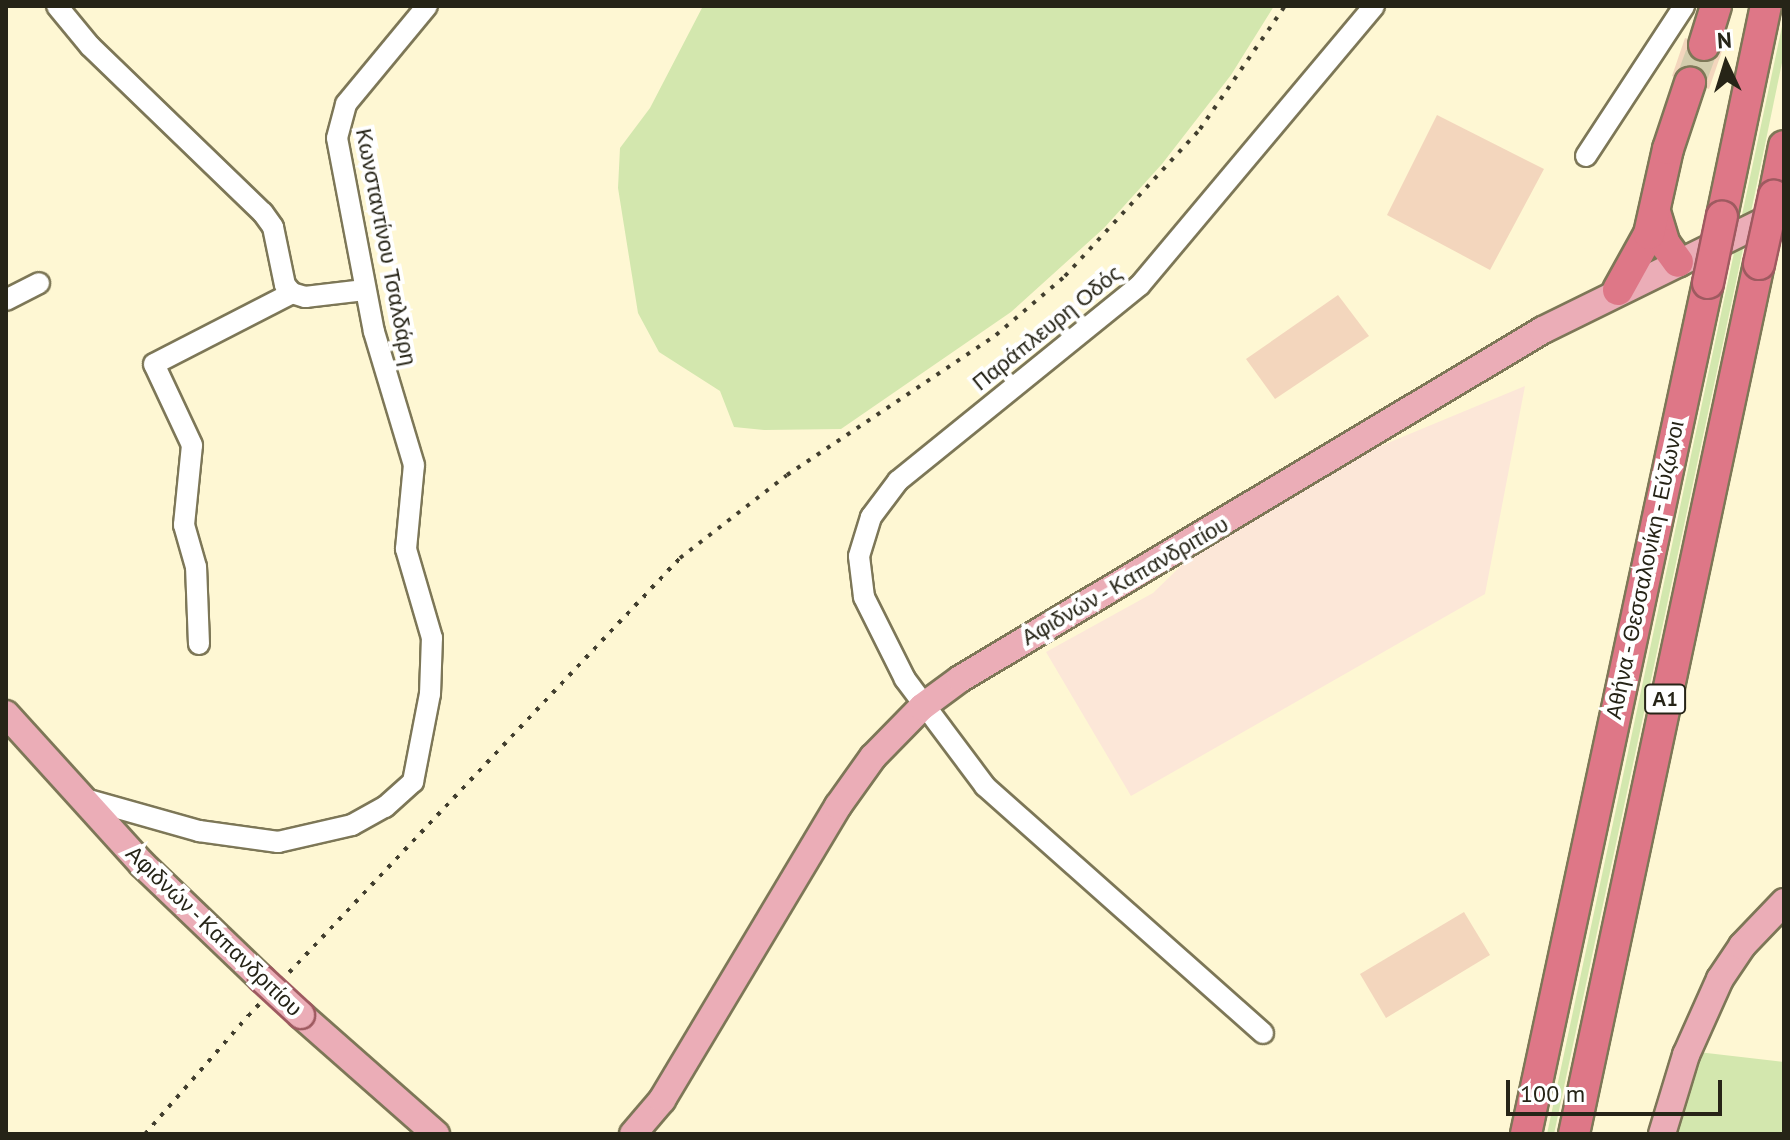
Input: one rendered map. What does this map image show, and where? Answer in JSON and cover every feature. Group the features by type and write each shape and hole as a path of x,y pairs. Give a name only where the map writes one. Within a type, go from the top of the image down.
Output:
{"highway":[{"path":"1704,45 1716,6"},
{"name":"Αθήνα - Θεσσαλονίκη - Εύζωνοι","path":"1526,1134 1766,6"},
{"path":"1618,290 1642,254 1655,212 1668,149 1690,83"},
{"name":"Αθήνα - Θεσσαλονίκη - Εύζωνοι","path":"1574,1134 1758,268 1779,204 1784,146"},
{"path":"1655,212 1665,244 1678,262"},
{"path":"1758,268 1762,318"},
{"path":"1669,366 1708,283"},
{"path":"1696,559 1732,474"},
{"path":"1629,642 1631,548"}],"main road":[{"name":"Αφιδνών - Καπανδριτίου","path":"633,1134 662,1100 838,806 873,757 922,707 1014,646 1618,290 1678,262 1779,204"},
{"name":"Αφιδνών - Καπανδριτίου","path":"6,714 77,796 262,979 436,1134"},
{"path":"1662,1134 1686,1055 1720,979 1767,916 1784,902"}],"street":[{"path":"57,6 90,46 263,213 273,227 285,285 292,293 305,297 365,290"},
{"name":"Κωνσταντίνου Τσαλδάρη","path":"77,796 199,831 278,842 352,825 393,802 413,782 428,708 432,638 406,549 414,465 365,290 337,138 339,119 427,6"},
{"name":"Παράπλευρη Οδός","path":"1263,1033 985,786 922,707 864,597 859,556 871,517 898,481 945,440 1109,315 1140,285 1374,6"},
{"path":"1586,156 1684,6"},
{"path":"6,300 39,283"},
{"path":"199,644 196,567 184,525 192,445 154,364 292,293"}],"shaded area":[{"path":"1525,386 1485,594 1131,796 1046,652 1153,593 1187,560 1371,450"}],"green space":[{"path":"703,6 1274,6 1231,75 1162,164 1104,228 1011,312 841,429 764,430 734,427 720,391 659,352 638,313 618,188 620,148 650,108"},
{"path":"1784,17 1784,53 1755,193 1554,1134 1547,1134"},
{"path":"1698,1052 1784,1062 1784,1134 1676,1134"}],"building":[{"path":"1685,38 1722,51 1709,89 1672,76"},
{"path":"1437,115 1544,169 1490,270 1387,215"},
{"path":"1338,295 1369,336 1275,399 1246,359"},
{"path":"1464,912 1490,955 1386,1018 1360,974"}],"tunnel":[{"path":"1690,83 1704,45"}],"railway":[{"path":"145,1134 248,1016 680,558 787,475 996,335 1065,276 1200,129 1285,6"}]}
